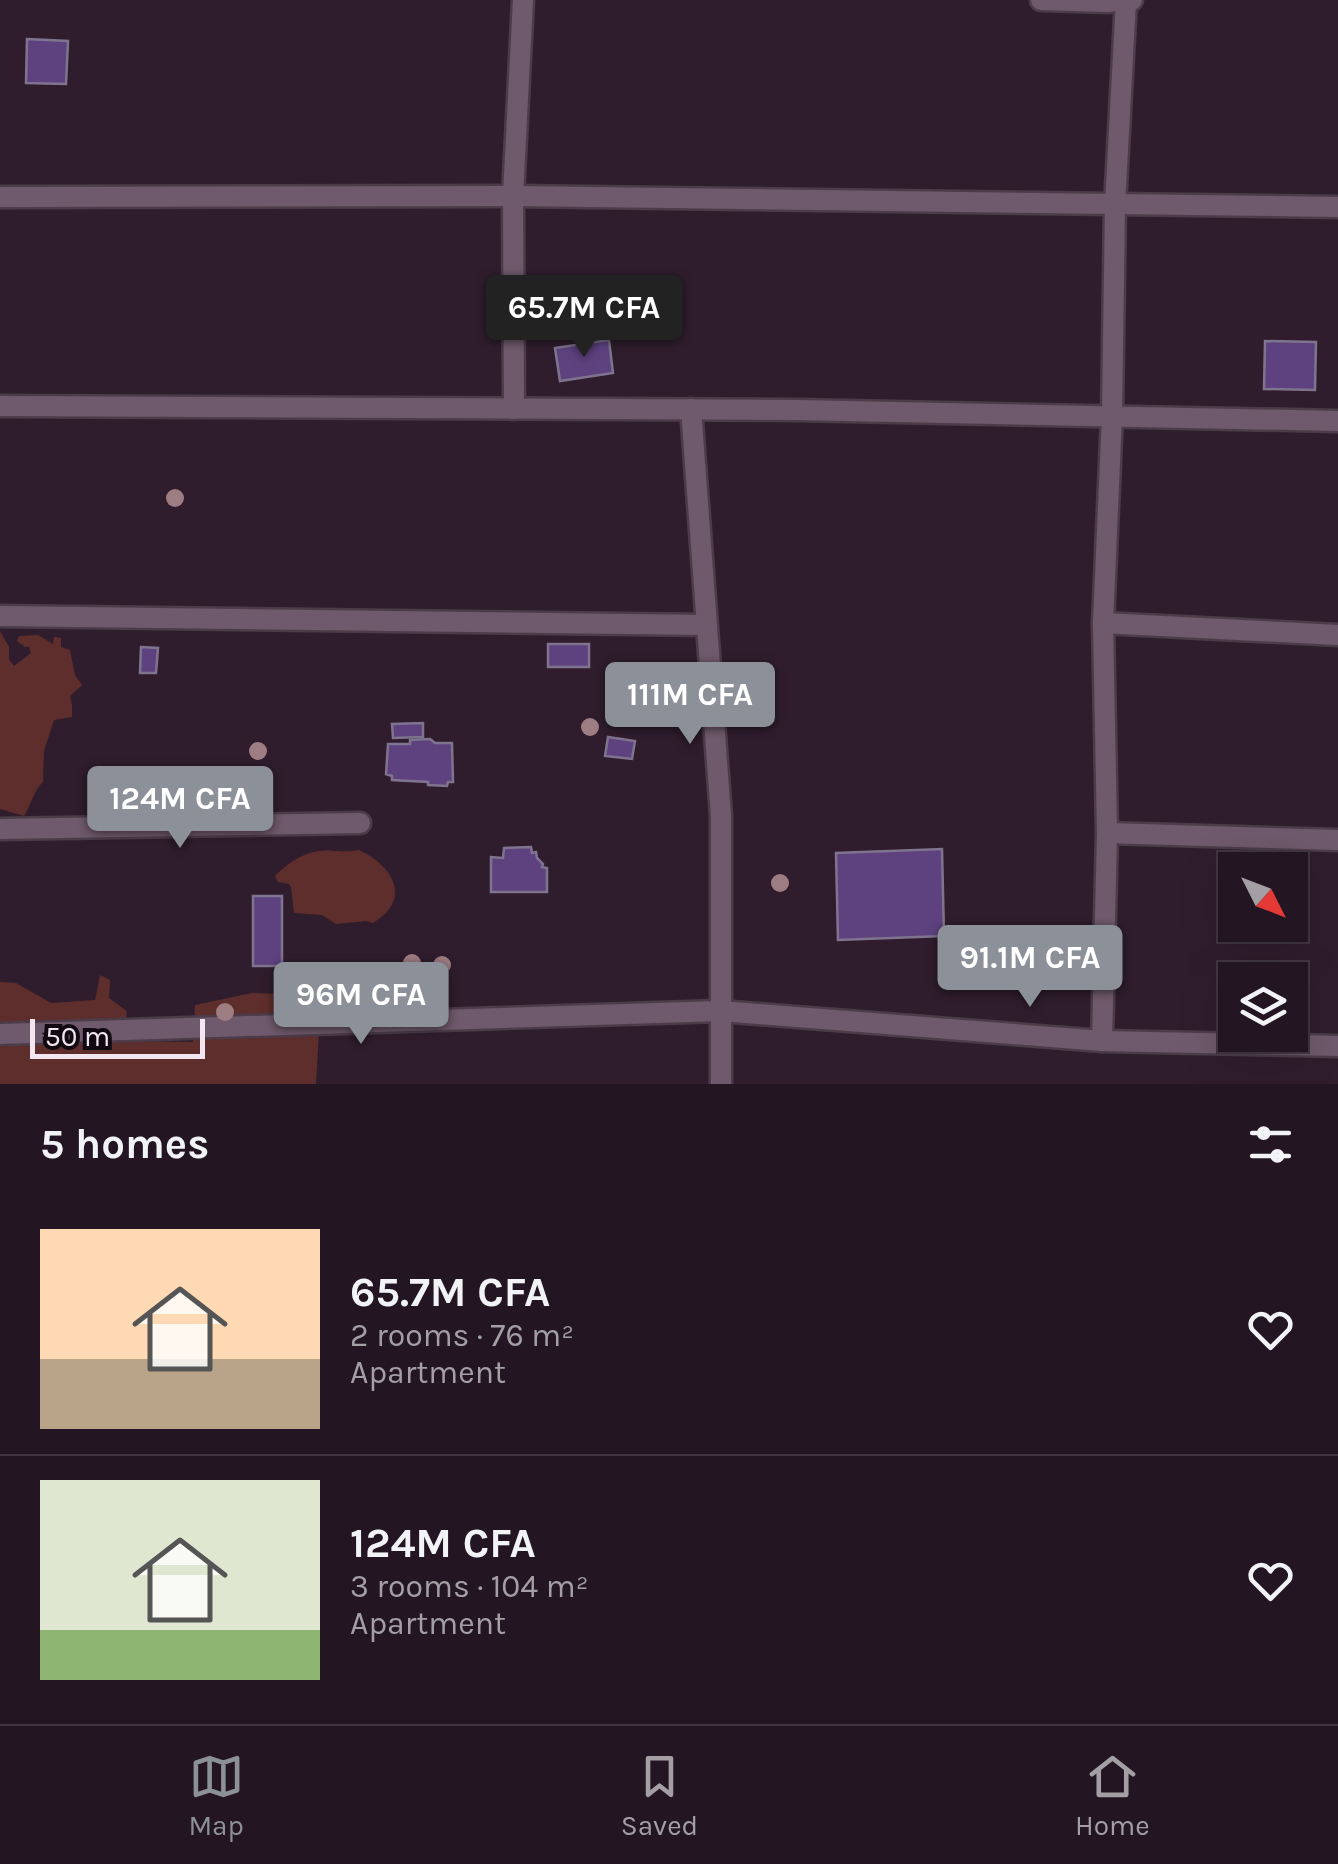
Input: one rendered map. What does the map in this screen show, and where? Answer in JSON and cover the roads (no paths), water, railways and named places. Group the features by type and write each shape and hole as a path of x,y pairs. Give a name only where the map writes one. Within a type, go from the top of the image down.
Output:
{"street":[{"path":"514,409 513,196 523,0"},
{"path":"1042,0 1129,0 1115,206 1104,622 1107,834 1102,1041"},
{"path":"0,197 513,196 1338,208"},
{"path":"0,406 691,409 1338,421"},
{"path":"691,409 720,816 722,1084"},
{"path":"0,616 706,625"},
{"path":"1104,622 1338,635"},
{"path":"0,829 360,823"},
{"path":"1107,834 1338,840"},
{"path":"0,1034 720,1010 1102,1041 1338,1046"}]}
